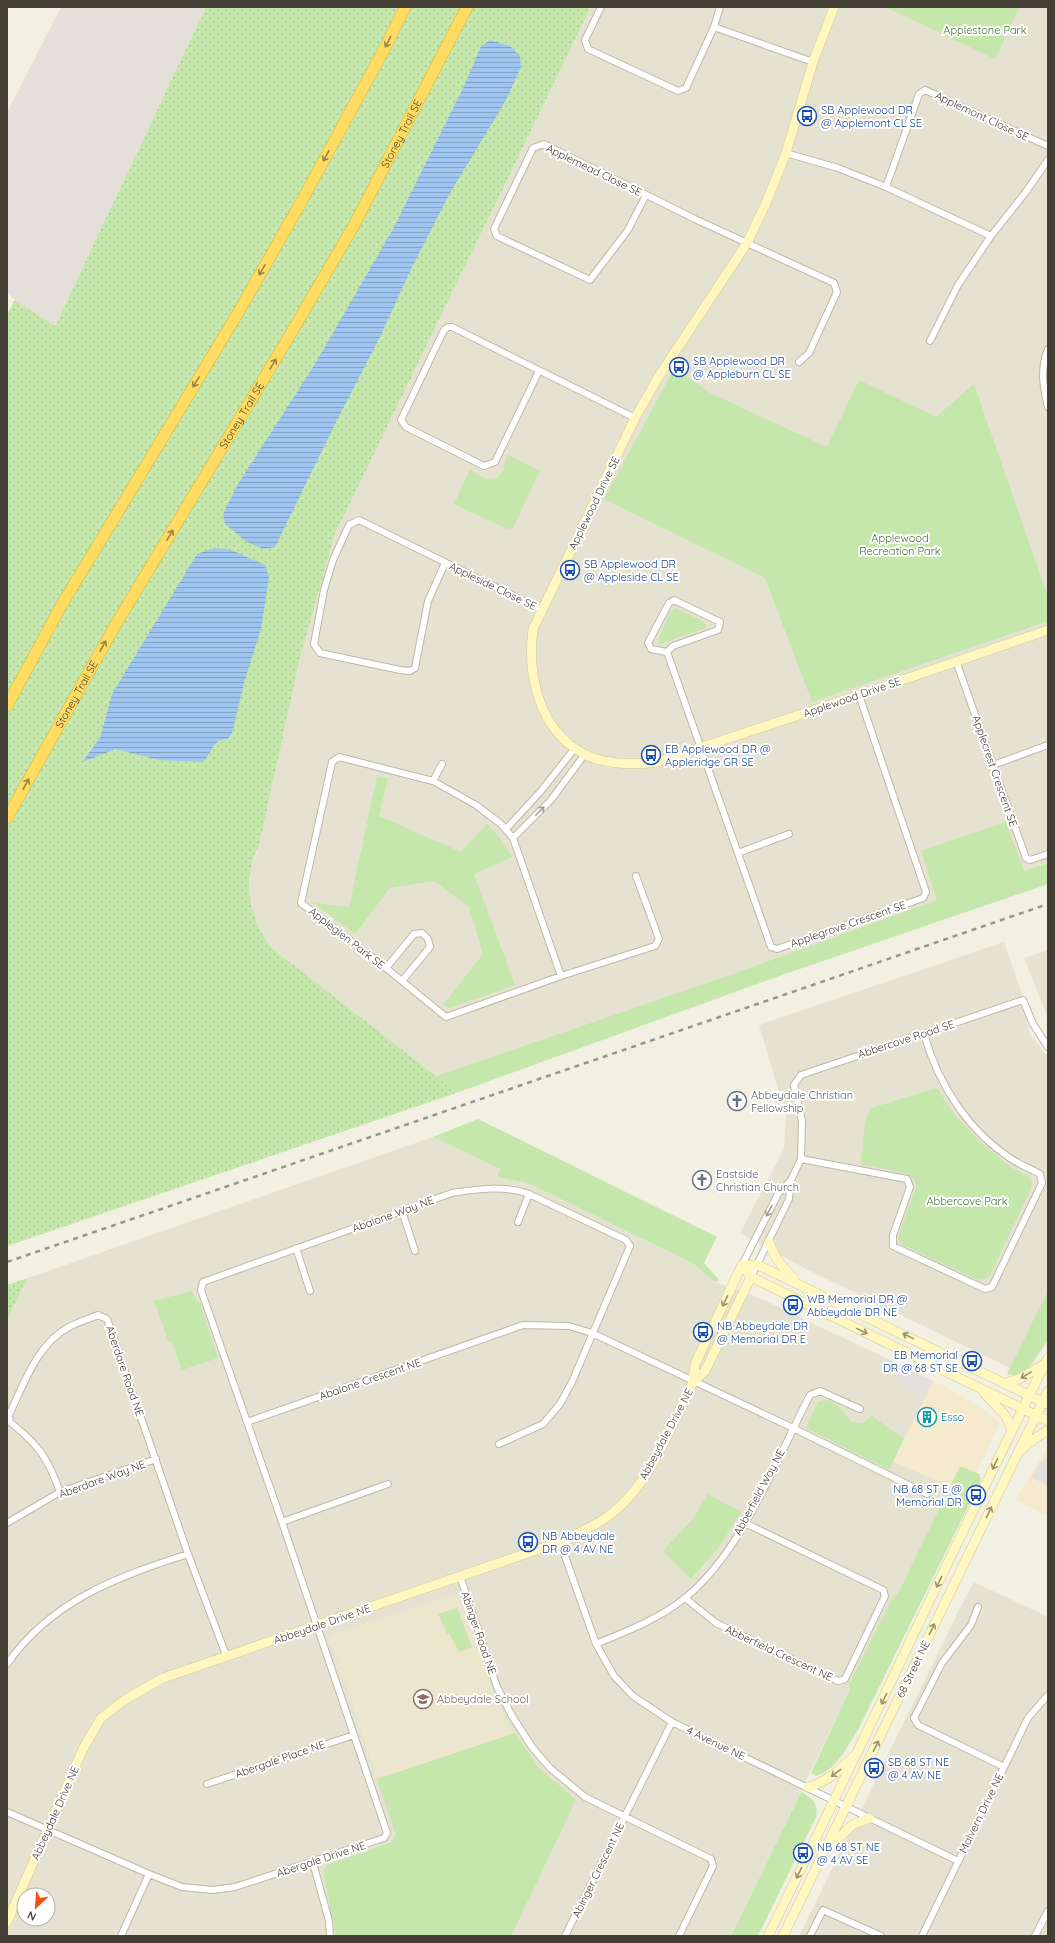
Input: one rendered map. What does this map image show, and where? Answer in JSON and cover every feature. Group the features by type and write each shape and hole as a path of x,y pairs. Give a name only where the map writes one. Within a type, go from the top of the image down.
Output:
{"highway":[{"path":"7,706 61,606 238,313 303,199 387,44 405,7"},
{"name":"Stoney Trail SE","path":"7,818 113,629 288,340 353,228 467,7"}],"street":[{"path":"601,7 585,40 588,49 678,91 686,88 714,27 720,7"},
{"name":"Applewood Drive SE","path":"834,7 813,62 786,153 766,203 747,243 658,376 635,418 533,629 530,652 532,675 536,692 545,714 559,734 575,748 585,754 608,761 632,764 654,762 858,695 1048,630"},
{"path":"714,27 813,62"},
{"name":"Applemont Close SE","path":"886,187 919,94 925,90 1048,146"},
{"name":"Applemead Close SE","path":"646,195 628,230 590,280 497,236 494,229 533,148 544,144 646,195 834,283 838,292 809,353 799,362"},
{"path":"786,153 838,168 886,187 991,236"},
{"path":"930,341 958,285 991,236 1025,193 1048,160"},
{"path":"539,371 495,462 484,466 406,428 401,420 444,330 448,327 452,328 635,418"},
{"path":"1048,349 1043,362 1043,385 1048,407"},
{"name":"Appleside Close SE","path":"445,563 428,601 415,668 410,671 400,670 320,653 314,644 324,590 333,560 350,525 359,520 542,610"},
{"path":"674,600 720,622 718,630 673,646 667,652 651,649 648,644 669,603 674,600"},
{"name":"Applegrove Crescent SE","path":"667,652 771,947 777,949 923,898 926,892 858,695"},
{"name":"Applecrest Crescent SE","path":"956,662 1026,858 1030,860 1048,854"},
{"path":"993,765 1048,745"},
{"path":"506,829 541,792 575,748"},
{"path":"513,838 550,800 585,754"},
{"name":"Appleglen Park SE","path":"339,757 433,781 476,805 506,829 513,838 561,976 446,1017 386,968 301,903 332,762 339,757"},
{"path":"433,781 442,764"},
{"path":"541,792 550,800"},
{"path":"738,852 789,834"},
{"path":"561,976 655,946 659,939 636,876"},
{"path":"386,968 414,934 422,933 428,939 430,947 402,981"},
{"name":"Abbercove Road SE","path":"801,1159 802,1121 794,1085 801,1075 1023,1000 1033,1024 1048,1047"},
{"path":"742,1266 778,1194 791,1180 801,1159 906,1178 910,1187 893,1235 893,1246 985,1289 992,1287 1042,1183 1040,1174 1012,1160 982,1135 957,1106 941,1080 931,1059 924,1034"},
{"path":"751,1277 789,1199 791,1180"},
{"name":"Abalone Way NE","path":"247,1422 201,1290 203,1282 452,1193 479,1189 518,1190 626,1240 630,1246 592,1333"},
{"path":"518,1222 529,1194"},
{"path":"402,1211 415,1251"},
{"path":"769,1242 783,1269 799,1284"},
{"path":"296,1248 310,1291"},
{"path":"742,1266 758,1265 1046,1403"},
{"path":"742,1266 751,1277 1048,1421"},
{"name":"Abbeydale Drive NE","path":"7,1919 83,1749 102,1718 126,1699 162,1678 560,1542 599,1522 612,1513 633,1493 650,1470 693,1382 695,1364 742,1266"},
{"name":"Abbeydale Drive NE","path":"693,1382 705,1371 751,1277"},
{"name":"Aberdare Road NE","path":"60,1492 51,1466 34,1441 10,1422 8,1414 38,1356 54,1338 69,1327 98,1316 107,1319 188,1554 226,1655"},
{"name":"Abalone Crescent NE","path":"247,1422 523,1325 569,1326 592,1333 693,1382"},
{"path":"499,1444 543,1424 560,1404 572,1382 592,1333"},
{"path":"1006,1383 1022,1378 1047,1360"},
{"name":"68 Street NE","path":"768,1936 835,1801 1012,1429 1047,1360"},
{"path":"693,1382 793,1428 927,1494"},
{"path":"981,1389 1005,1415 1012,1429"},
{"name":"Abberfield Way NE","path":"596,1644 644,1624 685,1598 715,1566 745,1522 810,1395 820,1391 860,1409"},
{"name":"68 Street NE","path":"783,1936 847,1807 1036,1415 1046,1403 1048,1391"},
{"path":"247,1422 317,1626"},
{"path":"1016,1456 1034,1439 1048,1430"},
{"name":"Aberdare Way NE","path":"7,1523 60,1492 156,1459"},
{"path":"282,1522 388,1484"},
{"name":"Abberfield Crescent NE","path":"685,1598 716,1623 838,1681 845,1679 885,1596 883,1590 745,1522"},
{"name":"4 Avenue NE","path":"560,1542 596,1644 614,1676 633,1696 672,1722 958,1861"},
{"path":"7,1664 15,1653 42,1626 76,1599 107,1582 188,1554"},
{"name":"Abinger Road NE","path":"460,1576 497,1687 512,1716 532,1747 550,1768 585,1797 624,1817"},
{"path":"978,1607 971,1625 942,1663 914,1718 918,1725 1004,1767"},
{"name":"Abergale Drive NE","path":"47,1829 182,1887 213,1890 235,1887 313,1863 384,1838 387,1833 317,1626"},
{"name":"Malvern Drive NE","path":"922,1936 1028,1718 1048,1695"},
{"path":"624,1817 672,1722"},
{"name":"Abergale Place NE","path":"207,1784 354,1735"},
{"path":"808,1787 825,1780 839,1771 859,1751"},
{"path":"7,1812 47,1829"},
{"name":"Abinger Crescent NE","path":"565,1936 624,1817 711,1858 713,1866 679,1936"},
{"path":"825,1851 852,1825 870,1818"},
{"path":"313,1863 328,1921 330,1936"},
{"path":"121,1936 149,1874"},
{"path":"810,1936 823,1910 881,1936"},
{"path":"1035,1936 1048,1911"}],"shaded area":[{"path":"61,7 206,7 55,326 15,300 7,292 7,113"},
{"path":"591,7 1048,7 1048,863 1024,871 922,851 938,900 721,978 436,1076 273,949 264,937 256,922 249,902 251,868 259,846 300,658 335,534"},
{"path":"1004,942 1021,991 1030,1035 1048,1057 1048,1290 1010,1368 804,1268 740,1233 784,1149 786,1116 759,1025"},
{"path":"1048,950 1048,1018 1024,958"},
{"path":"433,1137 500,1169 497,1177 528,1183 694,1264 715,1282 757,1297 934,1381 893,1461 950,1486 898,1593 893,1597 849,1684 850,1689 731,1936 7,1936 7,1320 28,1278"},
{"path":"905,1368 932,1382 924,1398 897,1384"},
{"path":"934,1381 979,1406 1000,1423 976,1473 960,1466 950,1486 893,1462"},
{"path":"1048,1448 1048,1516 1015,1500 1045,1450"},
{"path":"1048,1457 1048,1486 1031,1477 1041,1461"},
{"path":"974,1582 1048,1617 1048,1936 799,1936 962,1604"},
{"name":"Abbeydale School","path":"457,1593 462,1599 489,1682 504,1716 515,1733 377,1779 330,1640 331,1635"}],"green space":[{"path":"206,7 586,7 590,9 335,534 300,658 259,846 253,859 250,873 250,900 253,913 258,926 273,949 456,1093 7,1246 7,314 15,300 55,326"},
{"name":"Applestone Park","path":"885,7 1020,7 995,59"},
{"name":"Applewood Recreation Park","path":"675,367 710,393 827,447 859,380 936,417 974,384 1048,597 1048,621 812,702 765,578 604,499"},
{"path":"507,454 540,471 513,528 507,529 454,504 470,469 483,477 492,479 496,478 503,470"},
{"path":"676,608 704,622 707,627 659,644 658,639 671,611"},
{"path":"377,776 388,778 379,816 461,852 487,824 499,837 512,857 474,874 515,985 450,1008 443,1005 483,954 469,907 434,881 390,888 355,934 313,903 349,907"},
{"path":"1006,822 1024,871 1048,863 1048,884 782,975 456,1093 436,1076 721,978 937,900 921,851"},
{"name":"Abbercove Park","path":"937,1088 954,1114 980,1142 1011,1167 1029,1177 1032,1183 1030,1191 990,1275 984,1280 976,1279 903,1245 899,1241 898,1236 916,1187 913,1180 905,1173 860,1164 866,1118 871,1108"},
{"path":"478,1119 717,1237 704,1263 719,1280 715,1282 694,1264 528,1183 497,1177 500,1169 433,1137"},
{"path":"28,1278 7,1320 7,1285"},
{"path":"1048,1290 1048,1340 1027,1369 1014,1375 1007,1374"},
{"path":"191,1291 200,1304 218,1358 182,1370 172,1342 169,1343 154,1301"},
{"path":"826,1400 837,1406 852,1422 863,1423 872,1416 904,1439 889,1470 806,1428 818,1402"},
{"path":"960,1466 979,1474 981,1480 858,1730 836,1763 830,1769 816,1776 811,1773 850,1689 849,1684 893,1597 898,1593"},
{"path":"708,1494 741,1512 720,1546 691,1579 663,1551 692,1520"},
{"path":"457,1608 472,1647 459,1652 449,1633 447,1634 438,1614"},
{"path":"515,1733 538,1767 576,1800 511,1936 336,1936 323,1871 327,1865 392,1842 396,1835 377,1779"},
{"path":"801,1792 814,1802 817,1812 816,1817 758,1936 731,1936"}],"water":[{"path":"490,40 510,46 520,56 521,67 506,100 450,193 412,267 379,339 333,428 275,547 264,549 247,542 225,524 223,514 238,484 315,364 394,227 465,84 481,46"},
{"path":"214,548 229,549 265,565 269,577 261,629 245,679 232,733 228,739 223,739 216,743 203,762 159,760 116,749 82,762 100,738 112,694 197,554"}],"railway":[{"path":"7,1262 1048,904"}],"place":[{"name":"SB Applewood DR @ Applemont CL SE","path":"807,116"},
{"name":"SB Applewood DR @ Appleburn CL SE","path":"679,367"},
{"name":"SB Applewood DR @ Appleside CL SE","path":"570,570"},
{"name":"EB Applewood DR @ Appleridge GR SE","path":"651,755"},
{"name":"Abbeydale Christian Fellowship","path":"737,1101"},
{"name":"Eastside Christian Church","path":"702,1180"},
{"name":"WB Memorial DR @ Abbeydale DR NE","path":"793,1305"},
{"name":"NB Abbeydale DR @ Memorial DR E","path":"703,1332"},
{"name":"EB Memorial DR @ 68 ST SE","path":"972,1361"},
{"name":"Esso","path":"927,1417"},
{"name":"NB 68 ST E @ Memorial DR","path":"976,1495"},
{"name":"NB Abbeydale DR @ 4 AV NE","path":"528,1542"},
{"name":"Abbeydale School","path":"423,1699"},
{"name":"SB 68 ST NE @ 4 AV NE","path":"874,1768"},
{"name":"NB 68 ST NE @ 4 AV SE","path":"803,1853"}]}
